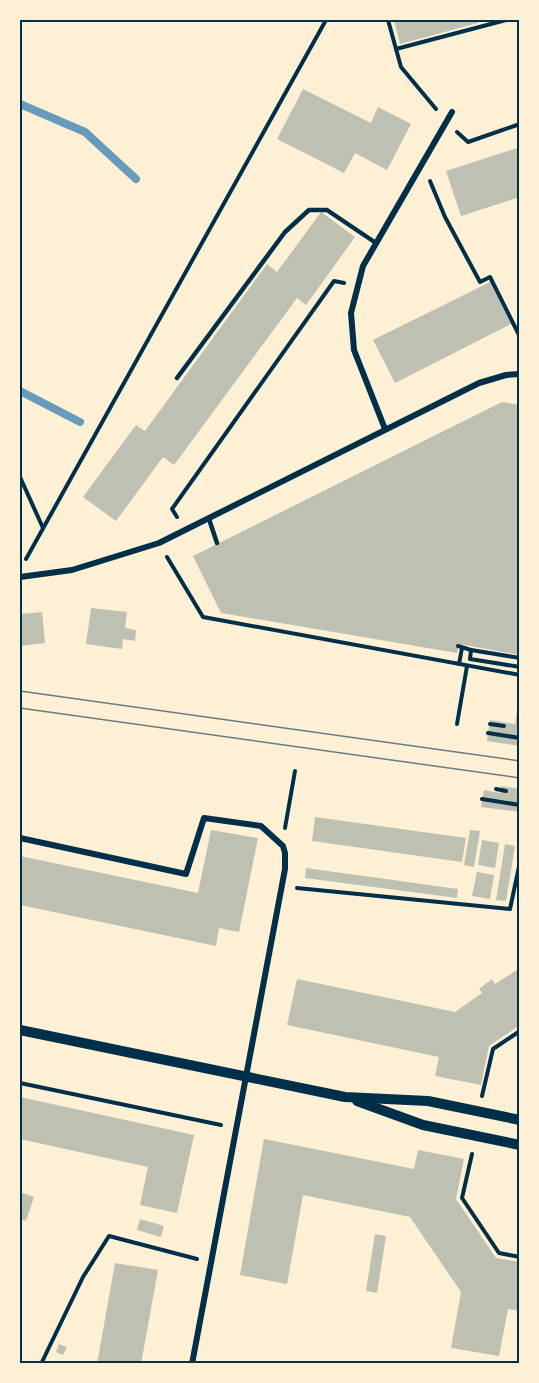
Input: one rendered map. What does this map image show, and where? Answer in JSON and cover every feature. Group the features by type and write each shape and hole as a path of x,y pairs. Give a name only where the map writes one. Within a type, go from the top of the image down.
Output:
{"street":[{"path":"385,429 354,350 351,313 363,266 452,112"},
{"path":"20,577 72,570 159,543 479,383 506,375 519,374"},
{"path":"20,838 186,874 204,818 261,826 278,841 285,853 281,887 192,1364"},
{"path":"20,1030 345,1097 423,1125 519,1145"},
{"path":"345,1097 428,1101 519,1120"}],"lane":[{"path":"177,378 285,232 309,210 327,210 376,243"},
{"path":"209,519 217,543"}],"path":[{"path":"26,560 326,20"},
{"path":"388,20 401,67 447,122 468,142 519,124"},
{"path":"396,49 506,20"},
{"path":"422,164 445,217 480,282 490,277 519,337"},
{"path":"184,531 172,509 334,281 357,286"},
{"path":"20,477 43,528"},
{"path":"159,543 203,617 519,675"},
{"path":"459,664 460,647 519,658"},
{"path":"471,650 470,658 519,667"},
{"path":"457,724 467,666"},
{"path":"490,724 504,726"},
{"path":"488,733 519,738"},
{"path":"289,804 295,771"},
{"path":"496,789 506,790"},
{"path":"482,799 519,804"},
{"path":"281,887 510,909 519,862"},
{"path":"492,1100 482,1098 493,1049 519,1030"},
{"path":"20,1083 236,1128"},
{"path":"476,1136 462,1198 499,1253 519,1257"},
{"path":"41,1364 83,1277 109,1236 210,1263"}],"building":[{"path":"394,20 477,20 478,23 400,44"},
{"path":"303,89 371,123 378,107 411,124 387,170 355,153 344,173 277,139"},
{"path":"520,147 520,197 461,216 446,171"},
{"path":"321,212 355,237 306,305 297,298 174,465 163,457 116,521 83,497 136,425 145,431 267,264 277,272"},
{"path":"490,282 511,324 395,383 373,340"},
{"path":"502,402 520,405 520,655 459,644 457,653 221,613 193,556"},
{"path":"91,608 127,612 125,628 136,630 135,641 123,639 122,649 86,644"},
{"path":"42,612 45,643 20,646 20,614"},
{"path":"518,704 520,746 487,741 490,720 515,724"},
{"path":"501,786 520,789 520,812 481,807 484,790 500,793"},
{"path":"315,817 466,838 462,862 312,841"},
{"path":"211,830 258,838 239,932 219,928 216,946 20,905 20,856 198,893"},
{"path":"470,830 480,831 474,867 464,865"},
{"path":"482,840 499,843 495,868 478,865"},
{"path":"505,844 515,846 506,901 496,900"},
{"path":"306,868 458,889 457,898 305,878"},
{"path":"477,872 494,875 490,899 472,896"},
{"path":"520,968 520,1025 489,1046 481,1085 435,1076 439,1057 287,1025 297,979 455,1012 482,993 479,989 492,979 495,984"},
{"path":"20,1097 194,1135 177,1213 140,1205 148,1167 20,1139"},
{"path":"264,1139 414,1169 418,1150 464,1159 456,1199 496,1258 520,1262 520,1311 508,1309 499,1356 451,1348 461,1292 410,1217 303,1195 287,1284 240,1275"},
{"path":"20,1192 34,1197 26,1221 20,1219"},
{"path":"140,1219 164,1226 161,1237 137,1230"},
{"path":"375,1234 386,1236 377,1293 366,1291"},
{"path":"115,1263 158,1270 141,1364 97,1364"},
{"path":"59,1344 67,1347 63,1355 56,1352"}],"waterway":[{"path":"20,104 85,132 136,179"},
{"path":"20,391 80,422"}],"tram line":[{"path":"20,691 520,761"},
{"path":"20,708 520,778"}]}
